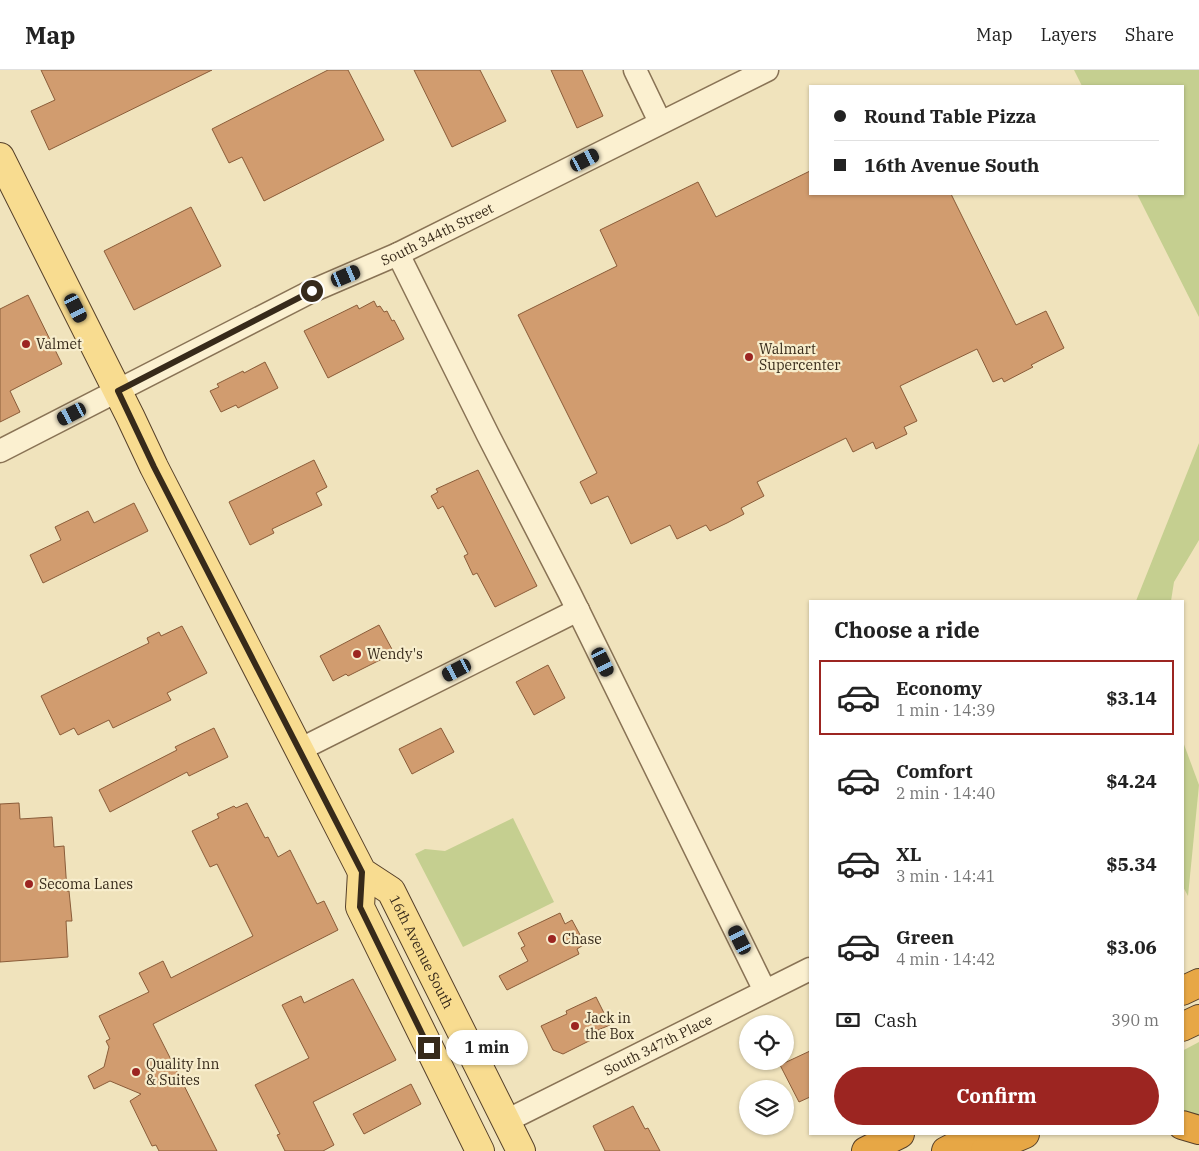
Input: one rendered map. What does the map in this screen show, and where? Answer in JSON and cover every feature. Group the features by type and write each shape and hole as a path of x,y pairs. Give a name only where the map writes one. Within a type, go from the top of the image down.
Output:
{"highway":[{"path":"1184,990 1199,983"},
{"path":"1184,1026 1199,1019"},
{"path":"1184,1126 1199,1130"},
{"path":"866,1151 898,1135"},
{"path":"946,1151 977,1135"},
{"path":"985,1151 1024,1135"}],"main road":[{"name":"16th Avenue South","path":"0,157 118,391 158,476 362,872 390,891 521,1151"},
{"path":"362,872 360,907 480,1151"}],"street":[{"path":"635,70 660,122"},
{"name":"South 344th Street","path":"0,451 312,291 398,254 766,70"},
{"path":"398,254 578,610 765,991"},
{"path":"299,750 578,610"},
{"name":"South 347th Place","path":"506,1121 809,969"}],"green space":[{"path":"1074,70 1199,70 1199,317 1138,195 1184,195 1184,85 1082,85"},
{"path":"1199,443 1199,540 1174,582 1171,600 1136,600"},
{"path":"1184,744 1199,785 1188,896 1184,889"},
{"path":"513,818 554,902 463,947 415,854 425,849 445,851"},
{"path":"1199,1042 1199,1115 1184,1110 1184,1050"}],"building":[{"path":"41,70 212,70 49,150 31,111 55,100"},
{"path":"328,70 348,70 384,140 264,201 242,157 229,163 212,129"},
{"path":"414,70 480,70 506,121 452,147"},
{"path":"551,70 582,70 603,116 577,128"},
{"name":"Walmart Supercenter","path":"809,171 809,195 951,195 1016,325 1046,311 1064,348 1004,382 1002,378 993,382 977,349 900,386 917,421 904,427 907,434 876,449 873,442 853,452 846,438 757,482 764,496 741,508 744,514 727,523 710,531 706,525 677,539 670,525 631,544 608,496 591,504 580,482 597,473 518,315 617,266 600,230 698,182 716,217"},
{"path":"191,207 221,266 134,310 104,251"},
{"name":"Valmet","path":"28,295 62,364 10,391 20,412 0,422 0,309"},
{"path":"374,301 377,307 380,306 384,312 387,311 404,339 328,378 304,331 357,305 359,309"},
{"path":"265,362 278,388 238,408 236,405 221,412 210,391 219,387 217,384"},
{"path":"314,460 327,487 316,493 322,505 272,529 274,533 250,545 229,502"},
{"path":"478,470 537,586 495,607 477,573 473,575 464,556 468,554 443,506 438,509 431,496 438,492 436,489"},
{"path":"134,503 148,531 43,583 30,555 61,540 55,527 88,511 94,523"},
{"name":"Wendy's","path":"379,625 394,653 348,676 346,674 333,681 320,656"},
{"path":"182,626 207,673 167,693 171,700 113,728 109,720 78,735 74,728 60,735 41,696 149,643 147,638 159,632 161,636"},
{"path":"548,665 565,698 534,715 516,682"},
{"path":"214,728 228,757 189,776 187,772 110,812 99,790 177,750 175,747"},
{"path":"441,728 454,752 412,774 399,749"},
{"name":"Secoma Lanes","path":"19,803 20,819 52,817 54,847 64,846 67,891 69,891 72,921 66,921 68,957 0,962 0,804"},
{"path":"247,803 265,838 268,837 278,857 290,850 317,904 324,901 338,930 153,1024 217,1151 159,1151 156,1145 152,1146 130,1101 141,1094 110,1081 94,1089 88,1076 104,1067 109,1047 106,1041 110,1039 99,1016 149,992 139,973 163,961 171,978 253,936 217,864 210,867 192,831 219,818 217,814 234,806 236,808"},
{"name":"Chase","path":"560,913 565,924 572,920 585,944 577,949 579,954 507,990 499,976 528,961 521,948 525,946 518,933"},
{"path":"353,979 396,1060 313,1102 334,1145 323,1151 285,1151 277,1135 280,1134 255,1085 309,1058 282,1005 301,996 304,1003"},
{"name":"Jack in the Box","path":"596,997 610,1025 598,1030 601,1035 563,1054 553,1050 541,1026 567,1014 566,1011"},
{"path":"809,1051 809,1097 799,1102 794,1092 794,1080 788,1080 783,1070 794,1070 794,1058"},
{"path":"411,1084 421,1104 364,1134 353,1114"},
{"path":"633,1106 645,1129 648,1128 660,1151 605,1151 593,1126"}],"place":[{"name":"Valmet","path":"26,344"},
{"name":"Walmart Supercenter","path":"749,357"},
{"name":"Wendy's","path":"357,654"},
{"name":"Secoma Lanes","path":"29,884"},
{"name":"Chase","path":"552,939"},
{"name":"Jack in the Box","path":"575,1026"},
{"name":"Quality Inn & Suites","path":"136,1072"}],"route":[{"path":"312,291 118,391 154,467 362,872 360,907 429,1048"}]}
